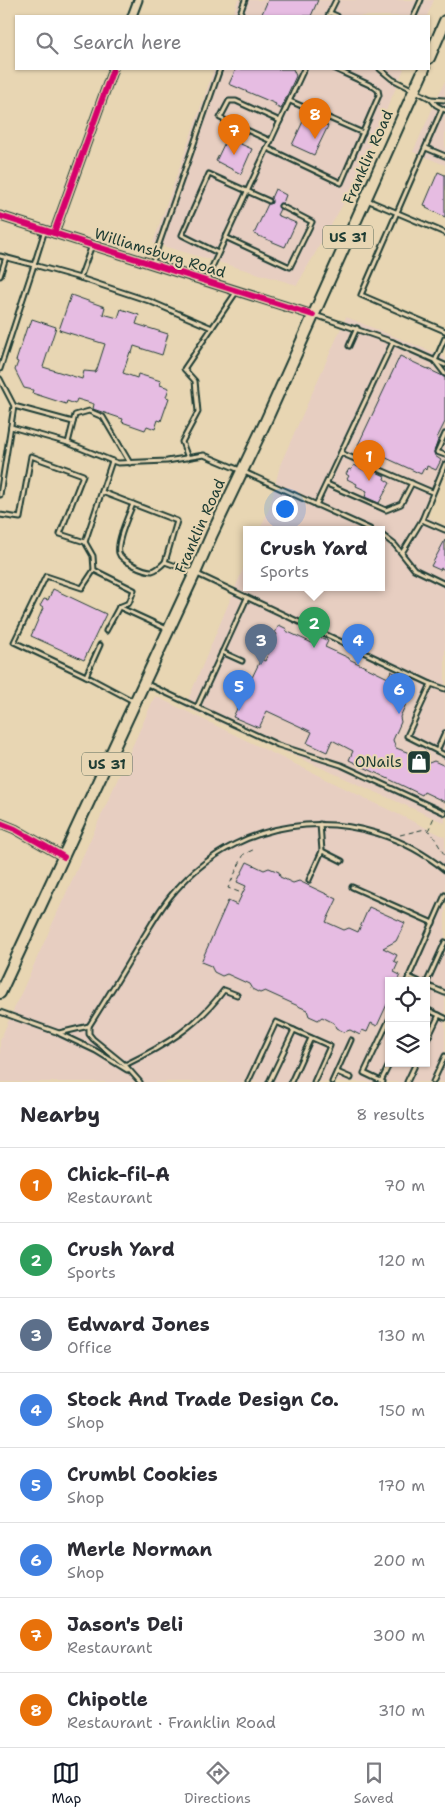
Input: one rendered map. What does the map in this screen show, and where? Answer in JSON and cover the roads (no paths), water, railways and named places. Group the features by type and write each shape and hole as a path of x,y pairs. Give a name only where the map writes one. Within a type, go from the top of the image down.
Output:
{"main road":[{"path":"430,56 445,20"},
{"name":"Franklin Road","path":"0,993 265,423 424,70"}],"street":[{"path":"132,15 138,0"},
{"path":"54,233 113,70"},
{"name":"Williamsburg Road","path":"0,216 313,315"},
{"path":"0,824 15,829 64,857"}],"lane":[{"path":"239,15 245,0"},
{"path":"329,15 336,0"},
{"path":"414,15 422,0"},
{"path":"152,264 220,70"},
{"path":"205,281 304,70"},
{"path":"267,148 341,183 379,98 378,92 372,86 337,70"},
{"path":"381,70 392,79 414,91 432,99 445,100"},
{"path":"432,99 436,105 444,110 361,295 445,331"},
{"path":"271,140 220,118 226,105 229,101 236,101 280,121"},
{"path":"290,101 363,134"},
{"path":"426,148 445,156"},
{"path":"218,253 182,235 209,174 269,201"},
{"path":"366,200 445,233"},
{"path":"226,237 290,267 312,222 281,206"},
{"path":"0,369 45,230"},
{"path":"80,278 92,245"},
{"path":"0,256 80,278 149,301 212,328"},
{"path":"0,276 6,258"},
{"path":"188,458 182,442 198,412 195,381 184,369 238,291"},
{"path":"313,315 357,328 445,365"},
{"path":"349,346 357,328"},
{"path":"435,361 445,338"},
{"path":"316,506 393,342"},
{"path":"435,361 445,374"},
{"path":"0,379 14,406 0,495"},
{"path":"14,406 73,422"},
{"path":"68,442 75,415 89,411 104,417 130,462"},
{"path":"11,427 68,442 118,463 188,458 204,455 363,526"},
{"path":"445,434 438,452 445,455"},
{"path":"342,453 432,492"},
{"path":"0,515 20,518 31,456 83,475 60,534 85,542 93,556 94,570 82,588 46,576 14,642 86,676 135,702"},
{"path":"85,542 112,461"},
{"path":"402,553 422,520 445,464"},
{"path":"327,484 386,510 401,504 412,484"},
{"path":"102,492 177,521 165,562 151,571 136,567 121,558 118,551 123,530 133,504"},
{"path":"422,520 445,530"},
{"path":"385,537 402,553 414,569 445,584"},
{"path":"165,562 195,573 445,689"},
{"path":"94,570 134,590 128,604 119,607 106,631"},
{"path":"196,707 247,598"},
{"path":"119,607 169,630"},
{"path":"86,676 100,645"},
{"path":"222,652 242,662"},
{"path":"144,682 278,745 341,765 445,813"},
{"path":"431,684 407,736 445,754"},
{"path":"437,751 445,733"},
{"path":"309,880 322,851 320,824"},
{"path":"140,1082 125,1065 93,1039 89,1034 90,1026 157,915 174,892 191,874 212,858 249,837 281,828 320,824 378,832 425,856 445,870"},
{"path":"322,851 342,861"},
{"path":"352,887 433,923"},
{"path":"409,977 444,898"},
{"path":"429,977 445,942"},
{"path":"430,986 445,993"},
{"path":"125,1065 162,1047 178,1036 210,1007 224,990 237,996"},
{"path":"430,1011 445,1018"},
{"path":"0,1012 59,1033 96,1051 130,1071"},
{"path":"430,1034 439,1015"},
{"path":"248,1082 276,1022 330,1046 314,1082"},
{"path":"388,1022 364,1073 374,1080 382,1082 388,1067"},
{"path":"59,1033 90,1026"},
{"path":"269,1082 294,1030"},
{"path":"291,1082 311,1038"},
{"path":"332,1082 351,1040"},
{"path":"433,1082 445,1056"},
{"path":"407,1082 414,1067"},
{"path":"337,1072 351,1078"}],"place":[{"name":"Chipotle","path":"315,139"},
{"name":"Jason's Deli","path":"234,155"},
{"name":"Chick-fil-A","path":"369,481"},
{"name":"Crush Yard","path":"314,648"},
{"name":"Edward Jones","path":"261,665"},
{"name":"Stock And Trade Design Co.","path":"358,665"},
{"name":"Crumbl Cookies","path":"239,711"},
{"name":"Merle Norman","path":"399,714"},
{"name":"ONails","path":"419,762"}]}
